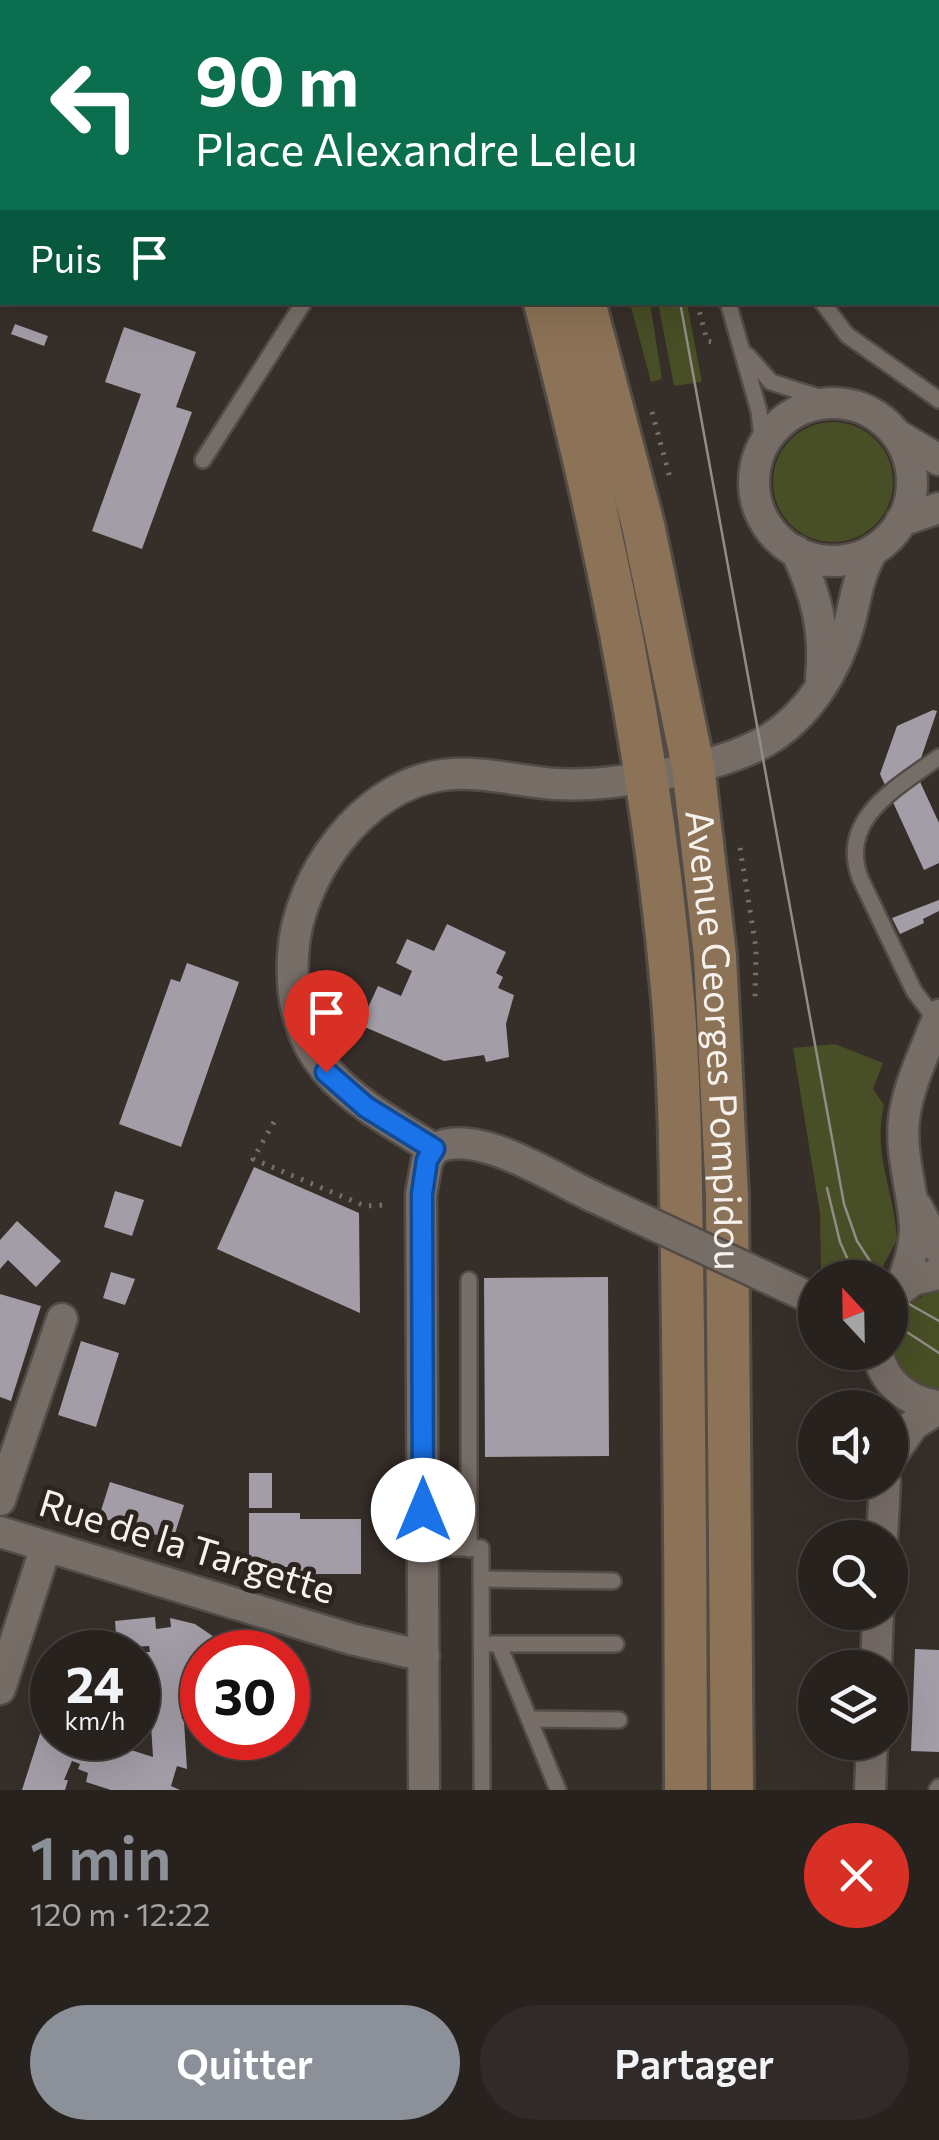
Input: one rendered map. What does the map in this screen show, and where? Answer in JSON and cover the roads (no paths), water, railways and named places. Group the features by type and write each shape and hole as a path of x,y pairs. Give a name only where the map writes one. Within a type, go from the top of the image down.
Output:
{"main road":[{"name":"Avenue Georges Pompidou","path":"546,305 599,533 647,775 670,967 679,1111 686,1790"},
{"name":"Avenue Georges Pompidou","path":"585,305 643,524 692,766 715,956 724,1087 729,1306 732,1790"}],"street":[{"path":"873,550 834,560 814,558 796,551 768,526 757,501 755,474 774,430 807,408 836,403 875,415 897,435 939,460"},
{"path":"434,1149 353,1098 338,1086 315,1056 298,1010 292,968 294,938 320,871 343,836 370,809 399,789 443,775 567,784 692,766 737,755 764,742 803,712 820,688 844,641 862,570 873,550 901,521 911,493 912,473 897,435"},
{"path":"901,521 939,508"},
{"path":"796,551 822,623 820,688"},
{"path":"908,1260 914,1243 904,1157 906,1107 938,1018"},
{"path":"424,1790 422,1194 427,1160 434,1149 452,1142 484,1146 798,1292"},
{"path":"910,1190 939,1249"},
{"path":"908,1285 939,1274"},
{"path":"0,1500 62,1319"},
{"path":"886,1370 906,1396 939,1407"},
{"path":"908,1430 939,1407"},
{"name":"Rue de la Targette","path":"0,1532 350,1639 424,1656"},
{"path":"0,1689 46,1546"},
{"path":"870,1790 871,1760"}],"lane":[{"path":"203,460 302,305"},
{"path":"729,305 759,412 763,448"},
{"path":"824,305 847,335 939,400"},
{"path":"736,339 772,382 836,403"},
{"path":"938,1018 914,991 855,860 860,830 869,812 939,757"},
{"path":"468,1280 469,1549"},
{"path":"424,1563 481,1548 482,1790"},
{"path":"482,1578 614,1581"},
{"path":"482,1644 616,1644"},
{"path":"500,1644 558,1790"},
{"path":"531,1720 619,1720"}],"tram line":[{"path":"681,305 844,1204 857,1241 869,1260"},
{"path":"827,1188 848,1260"},
{"path":"908,1303 939,1321"},
{"path":"908,1333 939,1353"}]}
